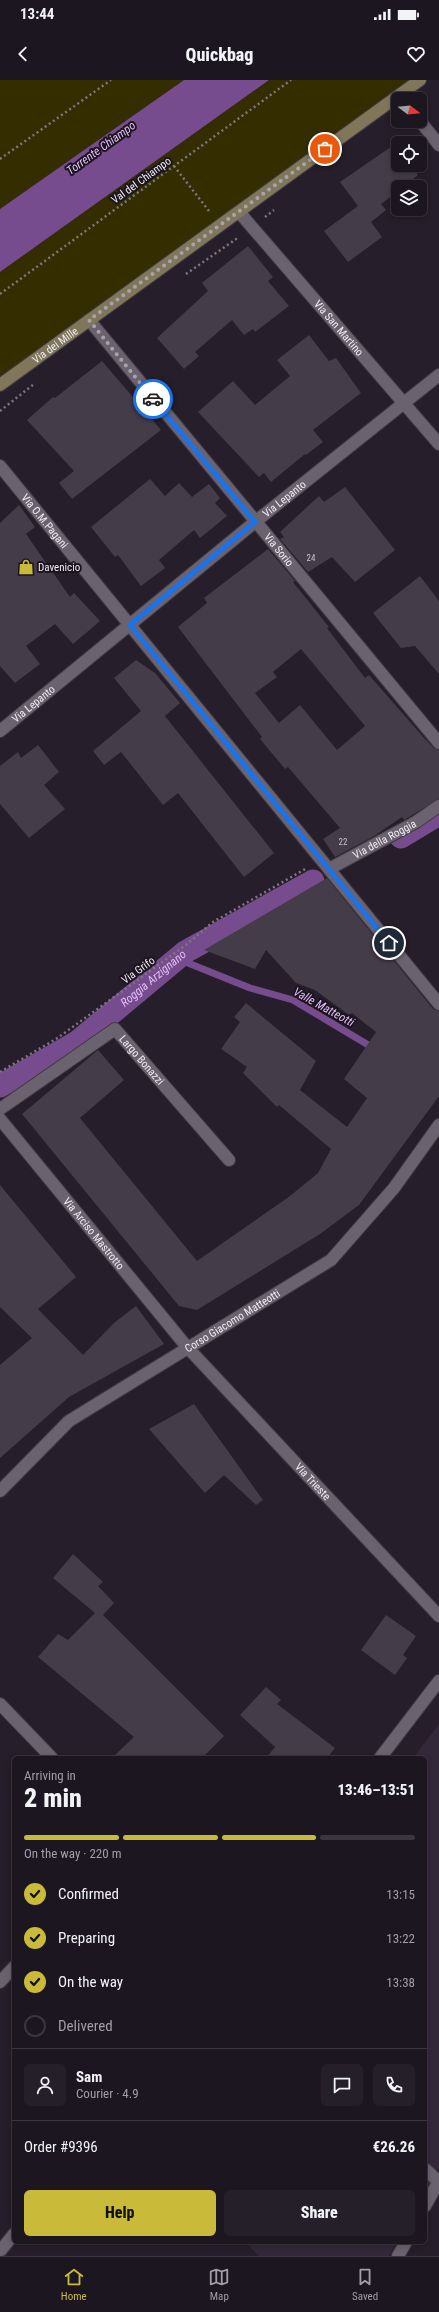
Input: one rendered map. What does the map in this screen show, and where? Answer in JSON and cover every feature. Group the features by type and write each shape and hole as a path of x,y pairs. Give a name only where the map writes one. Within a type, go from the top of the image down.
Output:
{"main road":[{"name":"Via dei Mille","path":"406,92 420,80"},
{"name":"Via dei Mille","path":"0,385 391,103"}],"street":[{"path":"426,128 439,145"},
{"name":"Via San Martino","path":"239,212 439,444"},
{"name":"Via Sorio","path":"89,320 439,743"},
{"name":"Via Lepanto","path":"0,731 255,522 404,405 439,375"},
{"name":"Via O.M.Pagani","path":"0,466 439,1004"},
{"name":"Via della Roggia","path":"329,869 416,822 439,806"},
{"name":"Largo Bonazzi","path":"0,1110 115,1029 229,1160"},
{"name":"Via Arciso Mastrotto","path":"0,1119 5,1134 187,1347"},
{"name":"Corso Giacomo Matteotti","path":"0,1491 69,1421 187,1347 331,1260 394,1188 439,1125"},
{"name":"Via Trieste","path":"187,1347 439,1616"},
{"path":"382,1756 439,1681"},
{"path":"0,1704 50,1756"},
{"path":"0,1982 12,1969"},
{"path":"427,2171 439,2182 427,2203"},
{"path":"1,2252 12,2237"},
{"path":"398,2256 405,2244"}],"path":[{"path":"0,159 111,80"},
{"name":"Val del Chiampo","path":"0,294 291,80"},
{"path":"174,166 203,203"},
{"name":"Via Grifo","path":"0,1072 56,1039 186,945 213,922 307,868 329,869"}],"shaded area":[{"path":"0,80 184,80 0,209"},
{"path":"269,80 420,80 403,92 391,92 391,101 0,383 0,272"},
{"path":"439,1724 439,2168 427,2189 427,1756 415,1756"},
{"path":"247,2244 396,2244 389,2256 259,2256"}],"water":[{"name":"Torrente Chiampo","path":"184,80 269,80 0,272 0,209"}],"building":[{"path":"391,147 391,172 416,172 418,175 412,180 391,180 391,196 381,204 386,210 371,222 382,237 348,262 324,231 358,206 340,182"},
{"path":"248,246 273,277 268,281 289,306 255,332 253,329 244,335 232,320 195,352 199,356 184,369 157,338 208,291 202,283"},
{"path":"309,335 329,361 336,358 361,393 313,430 323,442 306,455 305,454 271,482 264,473 259,477 198,412 233,381 255,405 290,376 277,360"},
{"path":"102,361 161,430 72,499 59,483 74,471 27,420 53,397 55,398"},
{"path":"150,479 165,496 179,483 192,497 209,484 220,498 215,503 227,516 200,538 194,530 159,560 165,568 141,586 118,555 115,557 91,527"},
{"path":"345,487 395,550 355,582 332,557 308,572 280,539 284,537 280,532 319,496 324,502"},
{"path":"19,505 35,527 26,534 70,597 74,593 100,621 73,644 55,624 26,646 40,664 15,683 0,666 0,523"},
{"path":"268,549 295,581 293,582 329,627 327,628 365,678 369,675 425,739 434,748 439,750 439,799 404,820 402,817 374,836 335,857 323,839 340,828 288,767 285,769 260,739 262,737 178,627 207,603 204,598","holes":["301,649 365,726 337,750 300,705 279,723 255,693 277,677 273,672"]},
{"path":"420,576 439,601 439,674 415,646 401,648 373,613"},
{"path":"136,660 155,673 180,703 165,716 274,853 244,877 178,793 163,805 121,752 104,765 93,751 141,711 114,678"},
{"path":"38,745 59,772 44,785 65,809 29,838 0,804 0,766 18,752 21,758"},
{"path":"327,878 433,1009 439,1011 439,1096 359,1205 320,1234 197,1310 179,1306 22,1114 98,1050 124,1080 80,1118 197,1261 290,1196 318,1173 331,1149 279,1105 277,1107 243,1073 247,1067 221,1049 240,1022 234,1017 246,1003 316,1061 300,1090 347,1127 367,1098 344,1079 376,1032 352,1013 349,1015 315,990 296,983 266,950 255,969 204,950"},
{"path":"0,1185 76,1277 38,1309 83,1355 114,1323 136,1306 164,1344 69,1397 0,1458 0,1365 32,1338 0,1307"},
{"path":"194,1404 263,1500 256,1505 224,1475 205,1493 149,1429"},
{"path":"73,1554 103,1582 98,1586 114,1603 103,1615 224,1736 204,1756 114,1756 134,1737 38,1657 58,1634 68,1640 95,1613 53,1578"},
{"path":"386,1615 416,1636 403,1655 407,1658 395,1675 361,1650"},
{"path":"266,1687 281,1700 277,1704 335,1748 329,1756 268,1756 275,1747 240,1715"}],"waterway":[{"name":"Roggia Arzignano","path":"401,837 439,814"},
{"name":"Roggia Arzignano","path":"0,1086 77,1042 185,952 313,881"},
{"name":"Valle Matteotti","path":"183,961 250,988 293,1000 375,1049"}],"way so far":[{"path":"153,399 89,320 325,149"}],"place":[{"name":"Davenicio","path":"26,567"}],"route":[{"path":"153,399 255,522 130,625 389,943"}]}
